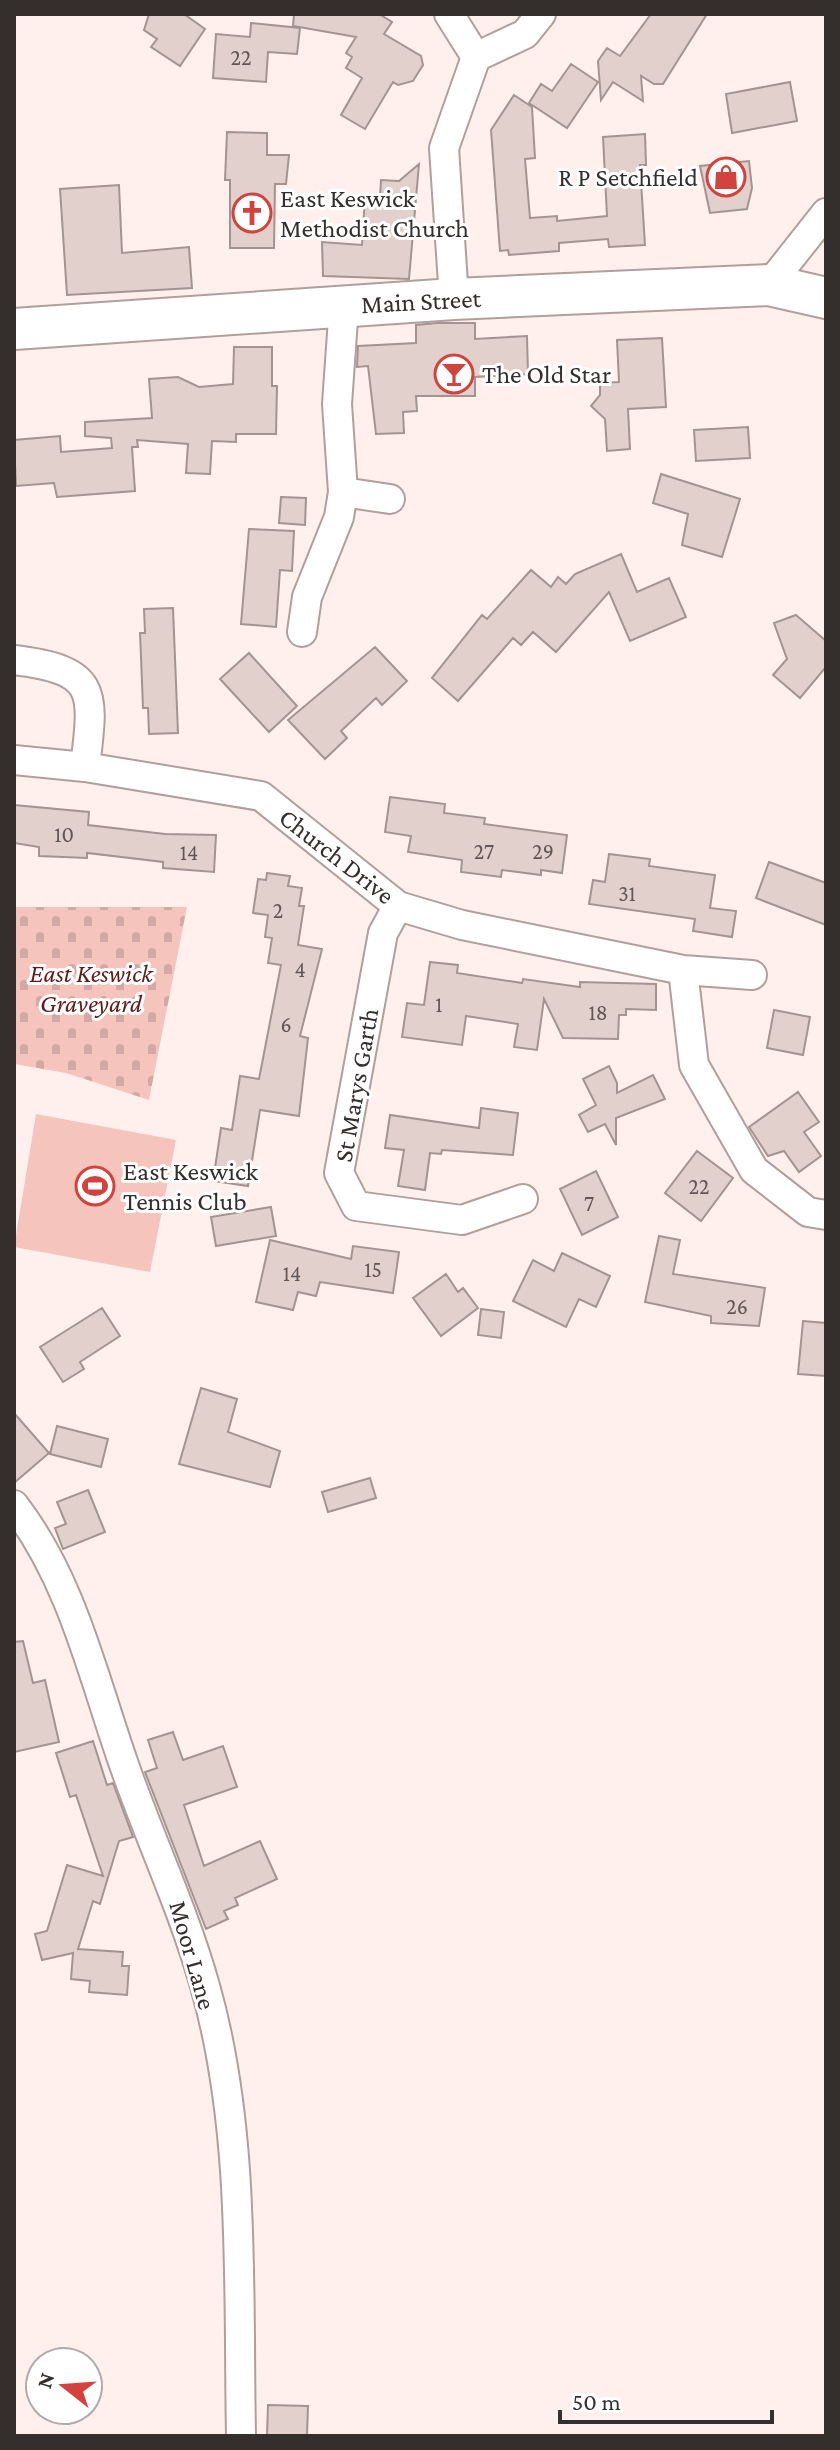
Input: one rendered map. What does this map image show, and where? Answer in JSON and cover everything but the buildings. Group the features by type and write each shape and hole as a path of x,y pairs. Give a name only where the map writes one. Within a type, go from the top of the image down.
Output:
{"street":[{"path":"449,14 476,57"},
{"path":"454,299 444,148 476,57 525,34 541,14"},
{"path":"769,285 826,213"},
{"name":"Main Street","path":"14,329 344,305 769,285 826,298"},
{"path":"302,632 307,597 339,517 343,492 337,404 344,305"},
{"path":"343,492 390,499"},
{"path":"14,660 59,668 82,684 92,709 85,767"},
{"name":"Church Drive","path":"14,760 85,767 261,796 398,906 462,925 683,970 752,975"},
{"name":"St Marys Garth","path":"398,906 383,933 339,1173 356,1206 461,1232 523,1199"},
{"path":"683,970 694,1065 754,1170 808,1212 826,1215"},
{"name":"Moor Lane","path":"14,1505 41,1540 65,1590 123,1764 178,1901 206,1988 225,2086 237,2204 241,2436"}],"green space":[{"name":"East Keswick Graveyard","path":"14,907 187,907 149,1100 66,1073 14,1064"},
{"name":"East Keswick Tennis Club","path":"36,1114 176,1140 150,1272 14,1247"}],"place":[{"name":"R P Setchfield","path":"726,177"},
{"name":"East Keswick Methodist Church","path":"252,213"},
{"name":"The Old Star","path":"454,374"},
{"name":"East Keswick Tennis Club","path":"95,1186"}]}
